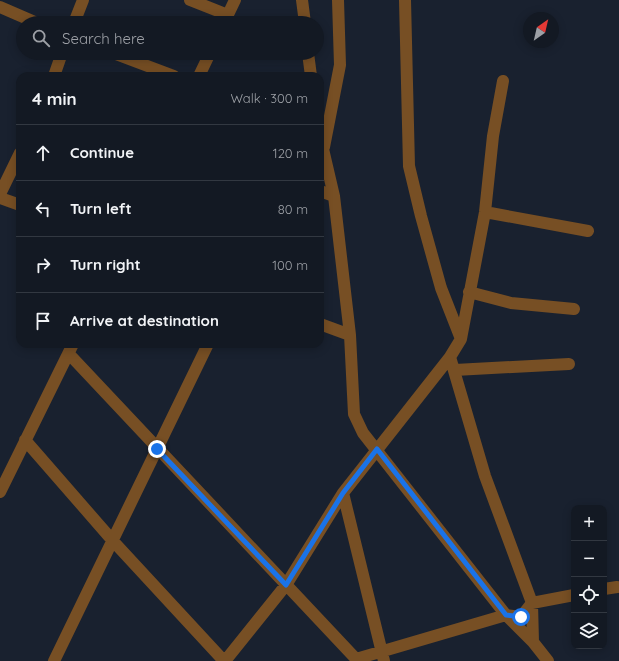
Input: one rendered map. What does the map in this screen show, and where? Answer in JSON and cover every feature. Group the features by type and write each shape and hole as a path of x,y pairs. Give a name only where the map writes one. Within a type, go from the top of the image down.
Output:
{"street":[{"path":"77,16 83,0"},
{"path":"190,0 220,16"},
{"path":"227,16 235,0"},
{"path":"302,0 304,16"},
{"path":"324,149 340,65 338,0"},
{"path":"405,0 409,166 420,216 441,288 461,339"},
{"path":"0,7 21,16"},
{"path":"55,72 60,60"},
{"path":"132,60 163,72"},
{"path":"201,72 207,60"},
{"path":"309,60 310,72"},
{"path":"25,440 113,541 225,661 286,585 343,493 450,357 461,339 485,212 493,136 502,81"},
{"path":"324,158 334,196 350,336 354,414 363,433 506,615 533,642 548,661"},
{"path":"0,194 16,161"},
{"path":"324,192 334,196"},
{"path":"0,198 16,204"},
{"path":"485,212 588,230"},
{"path":"469,292 511,303 574,309"},
{"path":"324,326 350,336"},
{"path":"54,661 206,348"},
{"path":"0,492 71,349 157,449 357,660 383,657 506,615 521,617 532,603 571,596"},
{"path":"450,357 485,476 532,603 533,642"},
{"path":"455,370 569,364"},
{"path":"343,493 383,657"},
{"path":"607,589 617,587"}],"route":[{"path":"157,449 286,585 343,493 377,449 506,615 515,618 521,617"}]}
